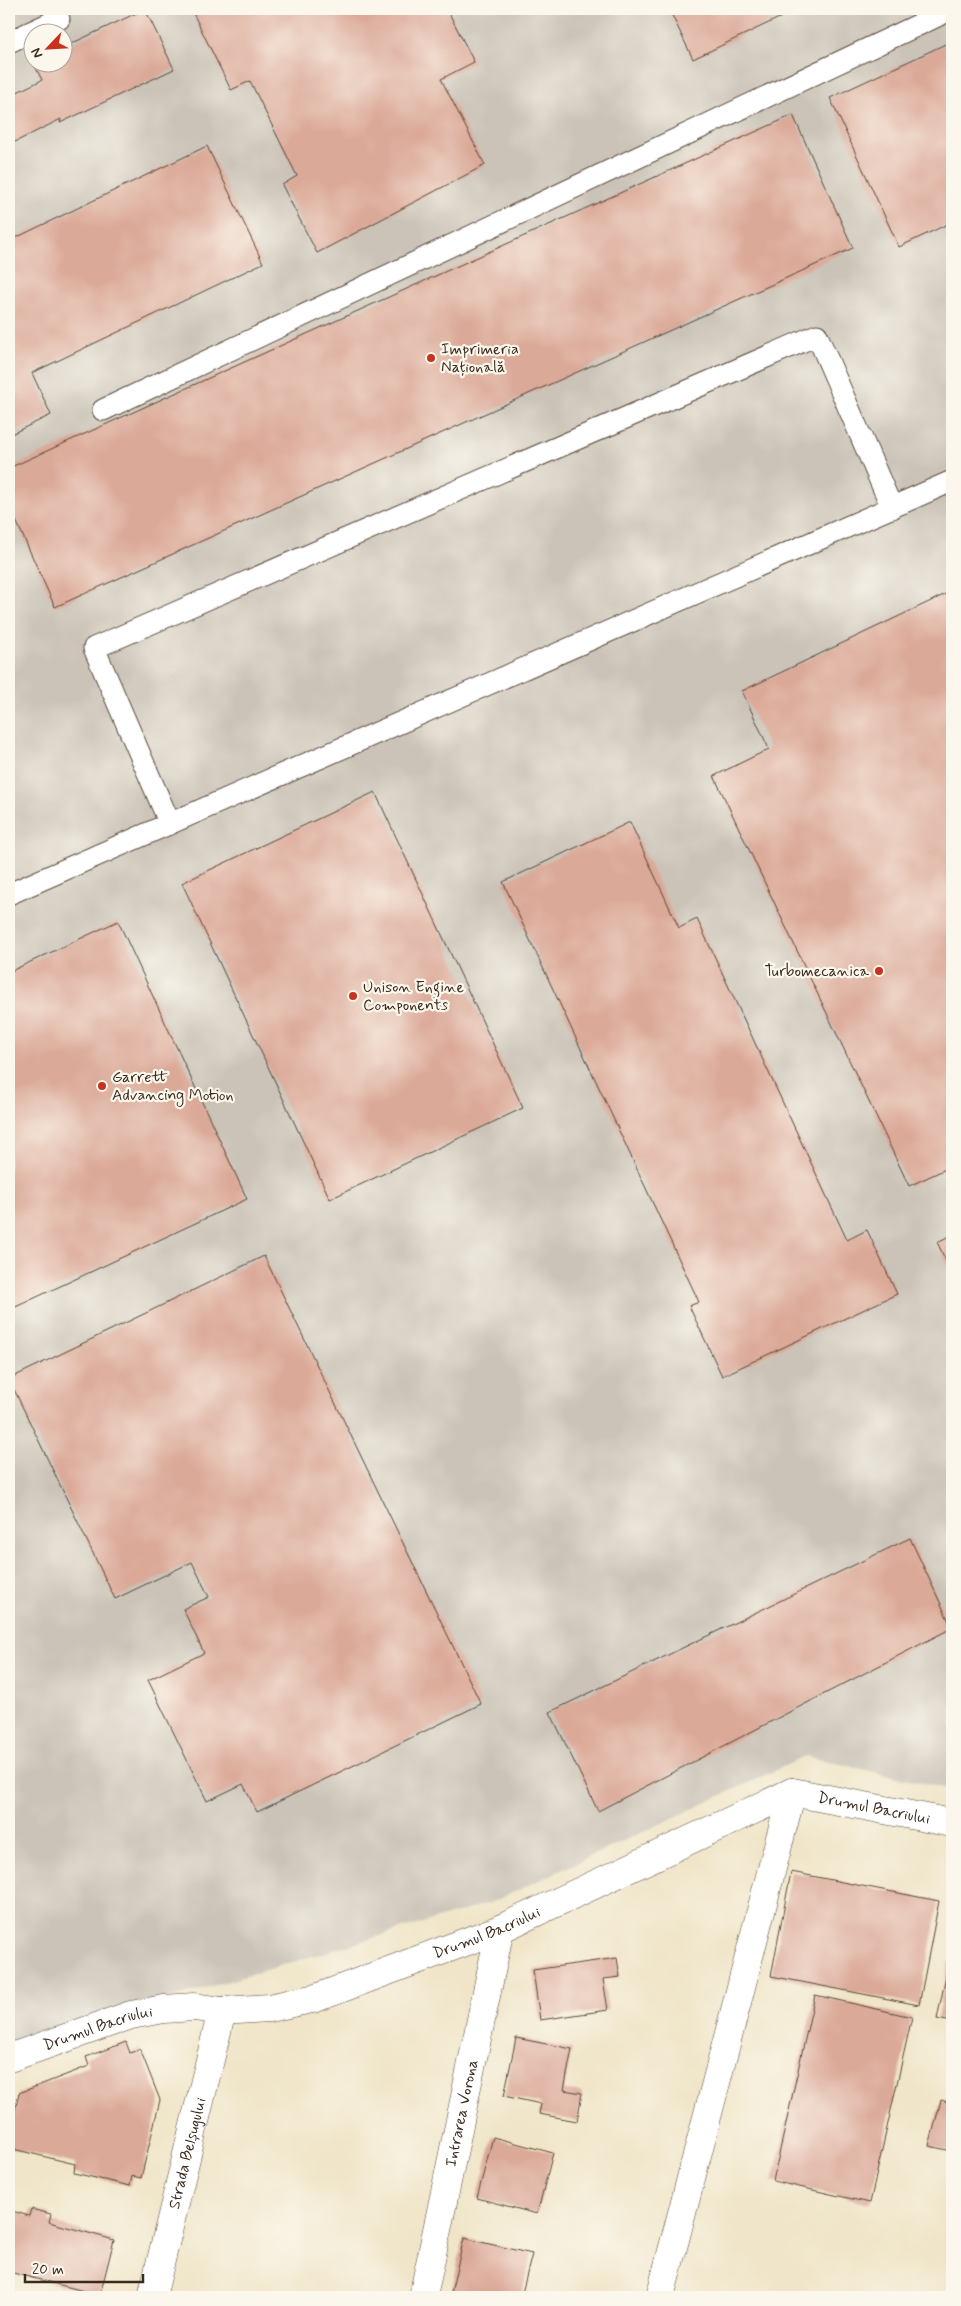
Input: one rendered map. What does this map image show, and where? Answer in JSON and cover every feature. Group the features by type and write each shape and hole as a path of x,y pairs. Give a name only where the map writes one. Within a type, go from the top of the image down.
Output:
{"street":[{"name":"Drumul Bacriului","path":"9,2058 132,2016 164,2009 194,2008 222,2011 269,2008 316,1998 500,1929 792,1792 952,1823"},
{"path":"660,2297 792,1792"},
{"name":"Intrarea Vorona","path":"423,2297 500,1929"},
{"name":"Strada Belșugului","path":"152,2297 222,2011"}],"lane":[{"path":"9,42 59,19 54,9"},
{"path":"103,410 952,9"},
{"path":"170,824 94,648 817,334 892,508"},
{"path":"9,894 952,482"}],"shaded area":[{"path":"9,9 952,9 952,1790 806,1756 490,1903 9,2047"}],"building":[{"path":"145,9 174,69 60,123 61,119 9,145 9,96 42,80 38,72 72,72 72,43"},
{"path":"191,9 447,9 474,62 441,79 485,165 317,253 282,185 297,176 250,81 231,90"},
{"path":"669,9 798,9 693,59"},
{"path":"952,41 952,222 899,247 830,98"},
{"name":"Imprimeria Națională","path":"793,115 853,248 55,607 9,505 9,468"},
{"path":"207,146 263,263 32,373 51,415 9,435 9,241"},
{"name":"Turbomecanica","path":"952,591 952,1166 909,1186 714,776 769,749 742,691"},
{"name":"Unison Engine Components","path":"375,792 523,1108 330,1199 182,883"},
{"path":"630,822 679,928 697,919 847,1240 867,1230 897,1294 722,1376 689,1306 699,1302 503,882"},
{"name":"Garrett Advancing Motion","path":"118,921 247,1199 9,1310 9,972"},
{"path":"952,1235 952,1274 937,1242"},
{"path":"264,1256 481,1704 257,1812 243,1784 207,1801 148,1680 204,1653 183,1609 209,1597 192,1562 115,1599 9,1379"},
{"path":"910,1538 952,1628 598,1811 550,1712"},
{"path":"791,1872 939,1901 919,2005 771,1976"},
{"path":"617,1958 620,1977 603,1979 608,2010 540,2020 533,1970"},
{"path":"949,1961 952,1962 952,2022 937,2019"},
{"path":"815,1995 912,2017 870,2203 773,2181"},
{"path":"516,2038 572,2049 564,2090 582,2093 577,2121 539,2114 541,2104 504,2096"},
{"path":"126,2042 130,2053 140,2049 160,2100 141,2178 132,2176 130,2186 74,2173 75,2164 9,2148 9,2136 19,2093 89,2066 86,2057"},
{"path":"941,2100 952,2103 952,2151 929,2146"},
{"path":"493,2137 553,2153 537,2214 477,2198"},
{"path":"31,2209 51,2214 49,2222 114,2240 100,2295 9,2272 9,2210 29,2216"},
{"path":"464,2238 532,2254 521,2297 450,2297"}],"place":[{"name":"Imprimeria Națională","path":"431,358"},
{"name":"Turbomecanica","path":"879,971"},
{"name":"Unison Engine Components","path":"353,996"},
{"name":"Garrett Advancing Motion","path":"102,1086"}]}
